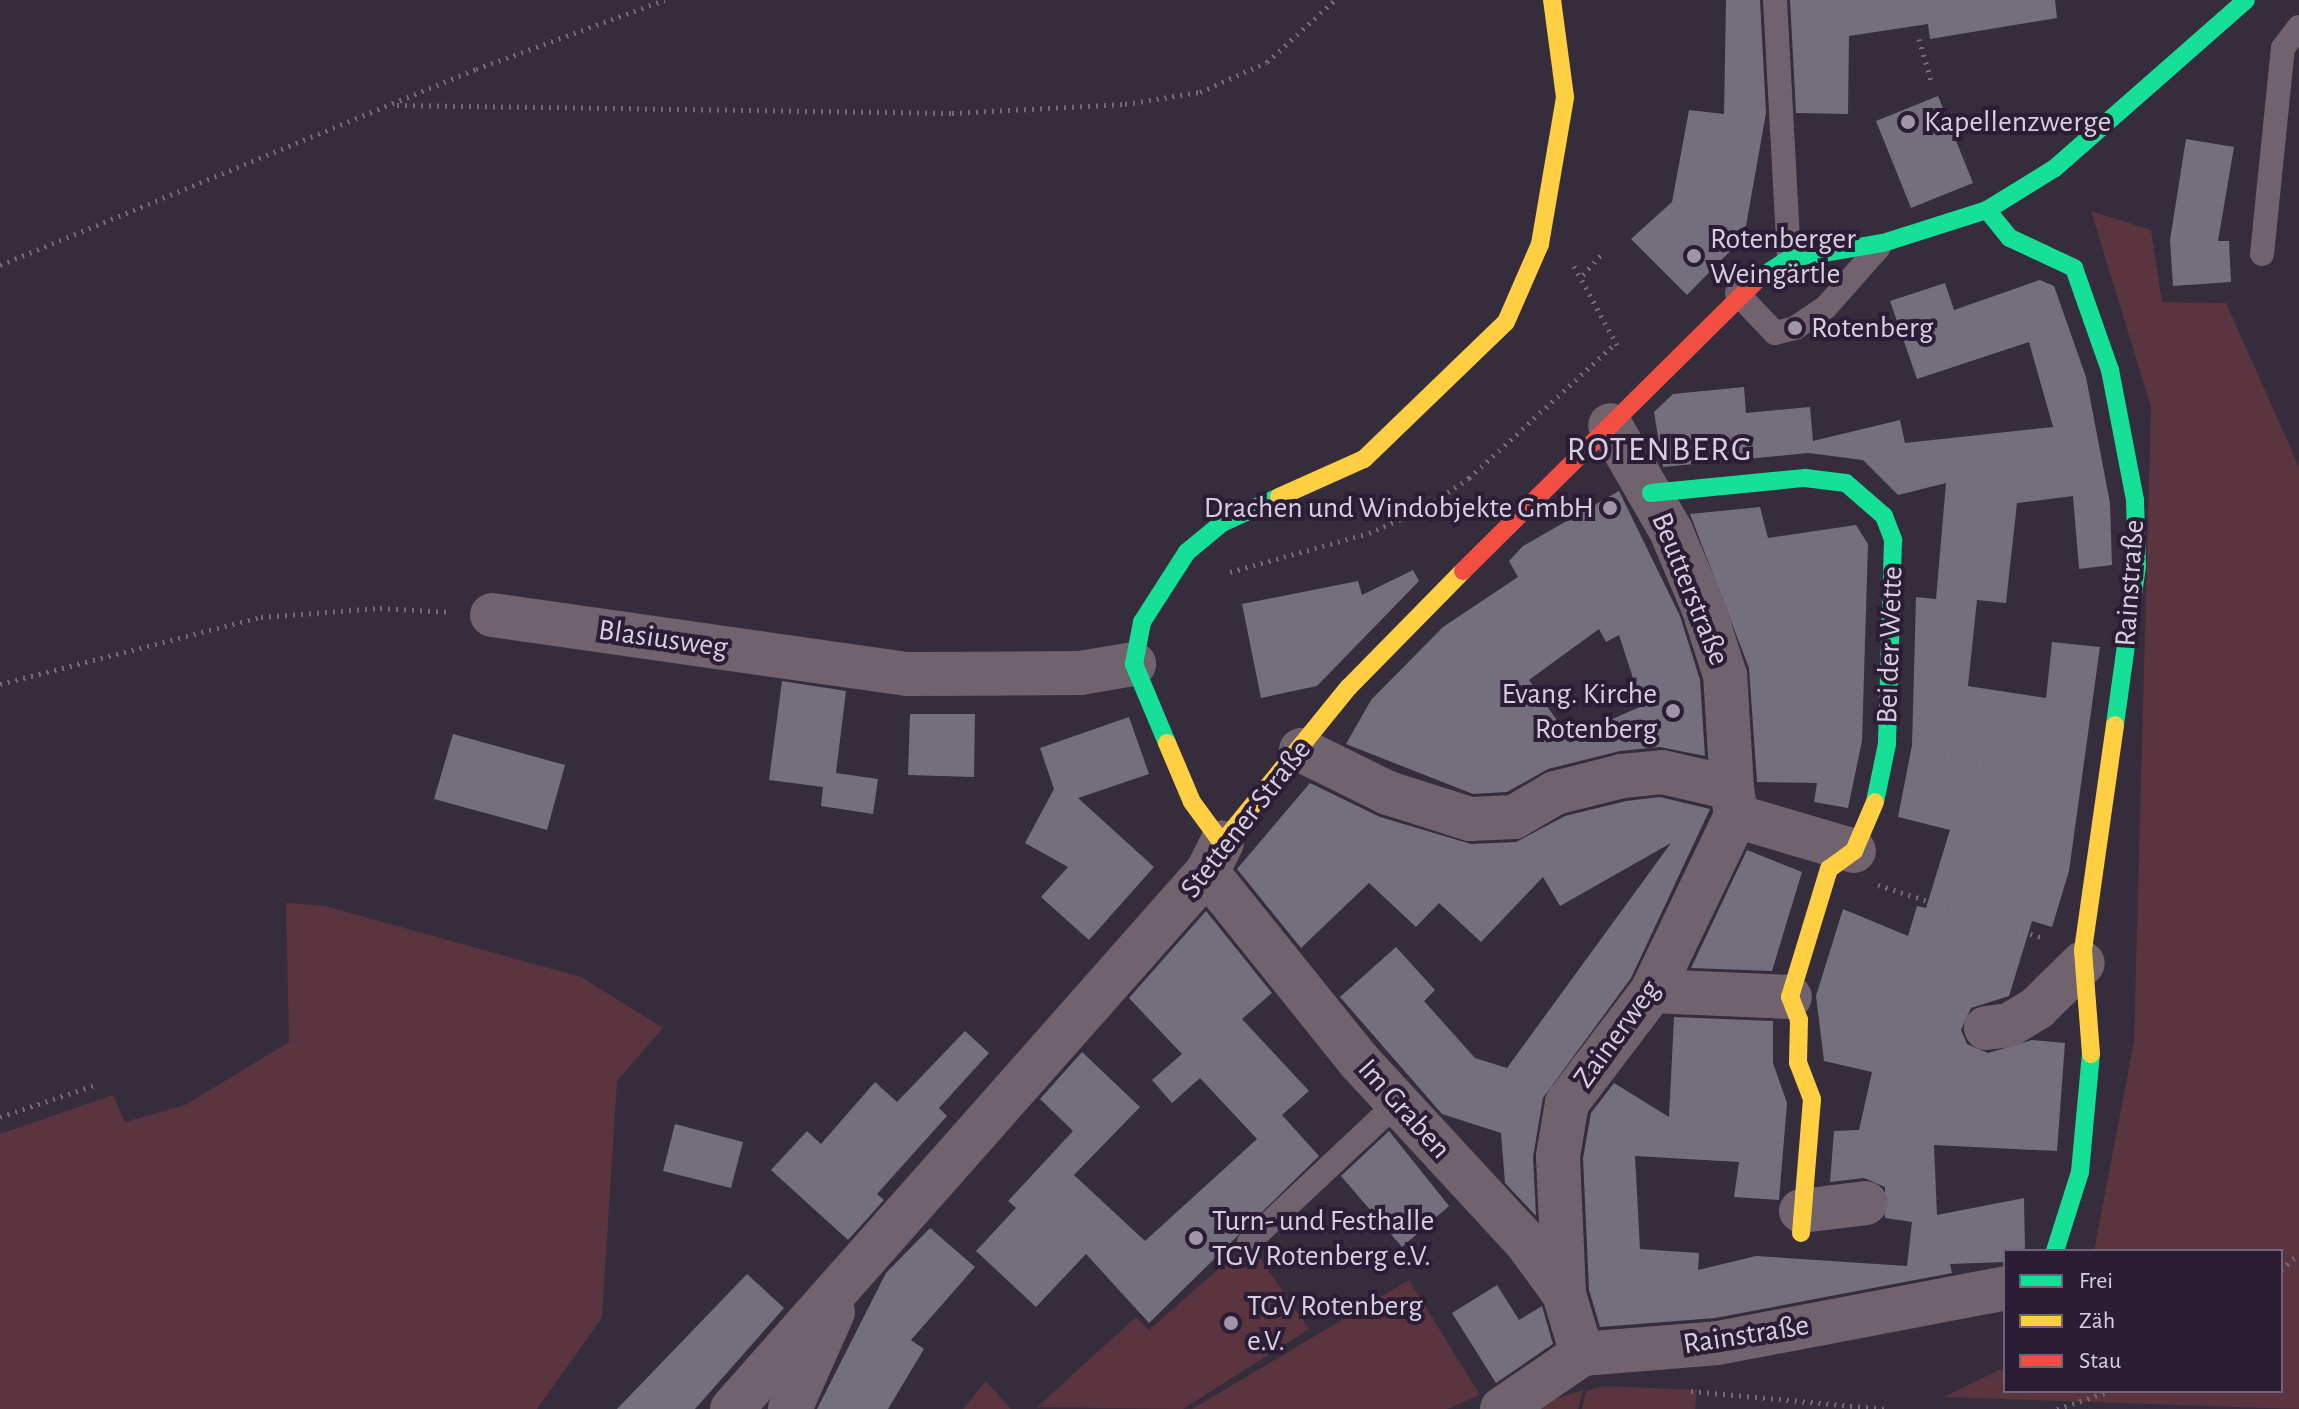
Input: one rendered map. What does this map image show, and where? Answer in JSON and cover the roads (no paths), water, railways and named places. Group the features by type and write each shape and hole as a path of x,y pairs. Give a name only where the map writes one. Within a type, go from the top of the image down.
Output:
{"street":[{"path":"1215,858 1134,664 1142,622 1166,581 1222,523 1364,459 1431,402 1506,322 1540,244 1565,97 1552,0"},
{"path":"1789,259 1883,243 1987,210 2055,168 2246,0"},
{"name":"Rainstraße","path":"1987,210 2010,238 2074,268 2110,370 2135,500 2137,566 2083,957 2091,1054 2080,1172 2056,1249"},
{"name":"Stettener Straße","path":"732,1409 1215,858 1349,687 1737,293 1789,259"},
{"name":"Beutterstraße","path":"1610,425 1651,493 1703,607 1725,675 1734,802"},
{"name":"Bei der Wette","path":"1651,493 1805,478 1846,483 1865,495 1893,540 1887,744 1872,817 1841,860 1790,997 1799,1020 1798,1063 1812,1099 1801,1222"},
{"name":"Blasiusweg","path":"492,615 907,674 1080,673 1134,664"},
{"path":"1301,750 1400,798 1470,819 1514,817 1555,793 1622,776 1662,772 1734,802 1841,860"},
{"name":"Zainerweg","path":"1564,1294 1558,1156 1567,1103 1652,991 1734,802"},
{"name":"Im Graben","path":"1215,858 1397,1103 1526,1242 1564,1294 1582,1354"},
{"path":"1986,1028 2009,1025 2037,1008 2083,957"},
{"path":"1652,991 1790,997"},
{"path":"1801,1222 1866,1203"},
{"path":"790,1409 845,1281"},
{"name":"Rainstraße","path":"1502,1409 1582,1354 1718,1343 2003,1288"}],"lane":[{"path":"1775,0 1789,259"},
{"path":"2262,254 2291,48 2299,27"},
{"path":"1737,293 1775,333 1795,328 1826,307 1883,243"},
{"path":"1249,1242 1397,1103"}],"place":[{"name":"Kapellenzwerge","path":"1908,122"},
{"name":"Rotenberger Weingärtle","path":"1694,256"},
{"name":"Rotenberg","path":"1795,328"},
{"name":"Drachen und Windobjekte GmbH","path":"1610,508"},
{"name":"Evang. Kirche Rotenberg","path":"1673,711"},
{"name":"Turn- und Festhalle TGV Rotenberg e.V.","path":"1196,1238"},
{"name":"TGV Rotenberg e.V.","path":"1231,1323"}],"district":[{"name":"ROTENBERG","path":"1660,451"}]}
